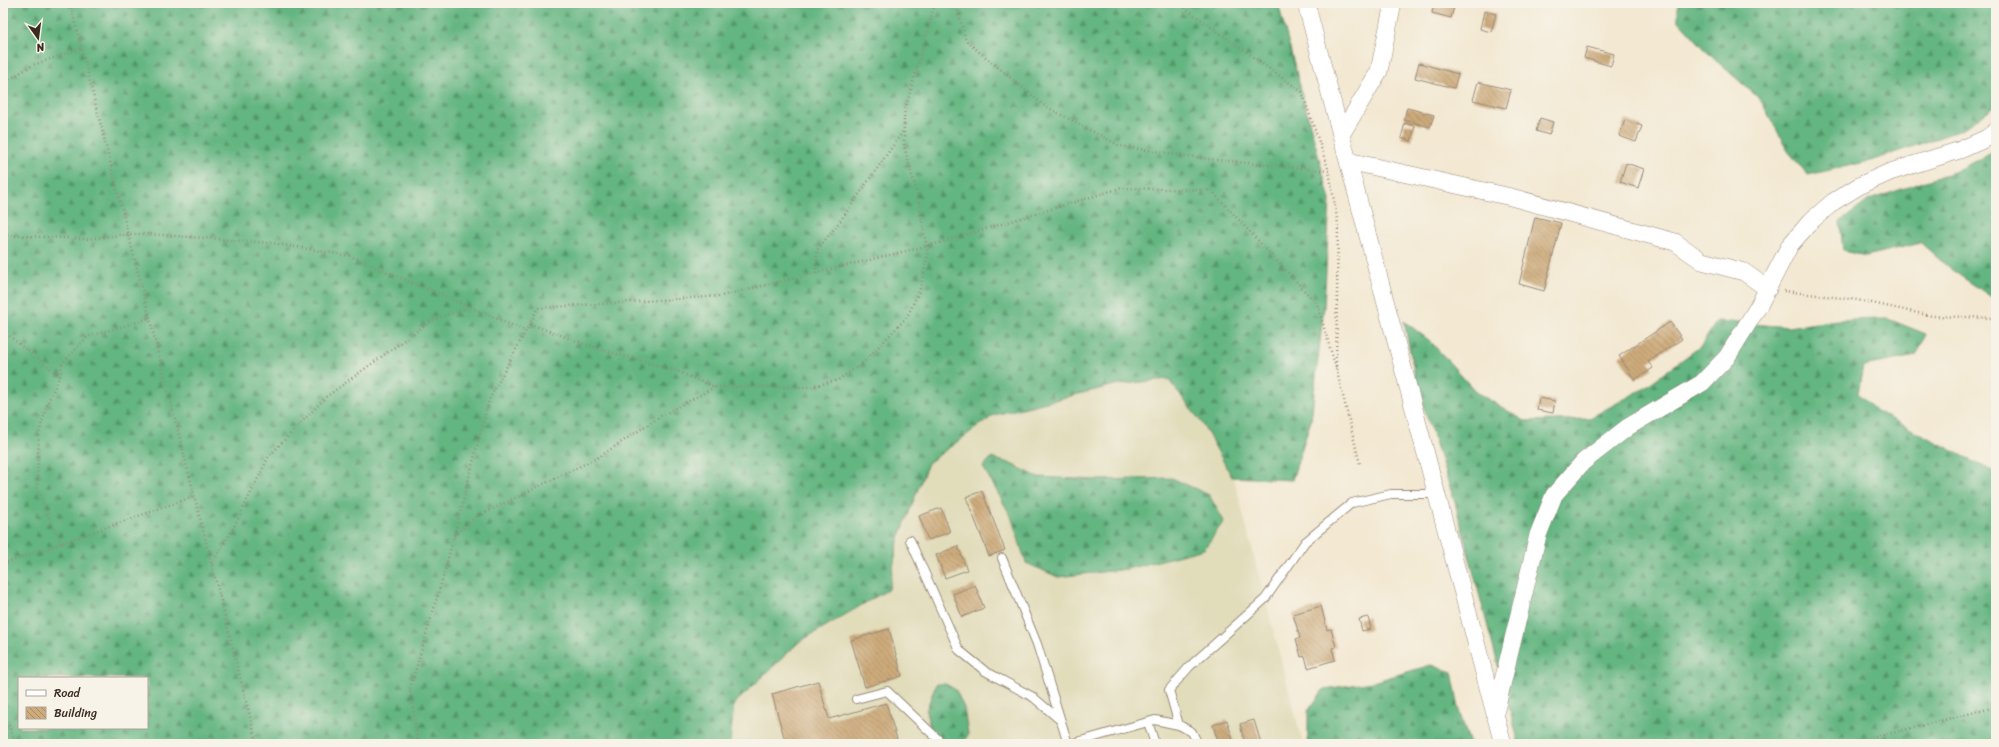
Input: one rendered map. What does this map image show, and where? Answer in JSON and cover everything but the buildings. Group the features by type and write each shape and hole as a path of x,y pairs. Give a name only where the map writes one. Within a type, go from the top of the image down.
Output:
{"street":[{"path":"1306,3 1503,744"},
{"path":"1341,135 1379,71 1393,3"},
{"path":"1495,714 1538,535 1554,495 1582,462 1628,427 1702,383 1727,357 1768,289 1790,246 1811,221 1833,202 1859,186 1890,172 1960,150 1987,138 1996,131"},
{"path":"1348,161 1511,197 1675,242 1702,261 1744,272 1768,289"}],"lane":[{"path":"1179,726 1169,690 1190,666 1265,599 1305,542 1352,503 1392,494 1437,494"},
{"path":"910,540 959,650 984,671 1033,697 1060,720"},
{"path":"1002,558 1037,644 1060,720 1069,744 1155,720 1179,726 1192,732 1198,744"},
{"path":"856,699 888,691 943,744"},
{"path":"1148,722 1155,744"}],"path":[{"path":"70,3 257,744"},
{"path":"530,324 596,348 676,371 715,387 810,387 838,380 863,363 886,342 907,317 920,289 928,254 918,197 904,146 904,114 934,3"},
{"path":"956,3 966,41 1046,106 1120,146 1208,159 1329,171"},
{"path":"1178,3 1302,92 1329,171 1338,224 1336,368"},
{"path":"3,83 33,64 82,48"},
{"path":"816,273 817,250 841,220 904,129"},
{"path":"418,744 410,689 454,536 489,400 538,308 721,296 926,246 1121,188 1211,190 1317,304 1336,368 1360,464"},
{"path":"3,234 87,239 129,234 150,234 272,243 350,256 468,308 526,331"},
{"path":"1768,289 1858,300 1932,316 1996,318"},
{"path":"212,565 235,525 269,456 326,397 432,320 468,308"},
{"path":"62,542 52,525 36,488 39,433 48,402 60,376 62,364 87,337 150,318"},
{"path":"3,331 60,376"},
{"path":"454,536 474,518 599,457 662,416 715,387"},
{"path":"3,564 195,496"},
{"path":"3,555 8,562"},
{"path":"1848,744 1996,707"},
{"path":"3,710 16,744"}],"shaded area":[{"path":"1203,360 1303,744 414,744 372,575"}],"green space":[{"path":"3,3 1278,3 1330,200 1324,306 1311,420 1292,480 1232,477 1202,423 1168,379 1115,385 994,415 928,463 898,541 889,589 799,642 734,704 730,744 3,744"},
{"path":"1678,3 1996,3 1996,105 1961,130 1870,161 1808,175 1788,151 1760,99 1713,58 1678,20"},
{"path":"1996,151 1996,300 1949,268 1921,243 1866,256 1843,251 1840,222 1869,200 1953,172"},
{"path":"1888,319 1926,334 1916,356 1863,366 1858,393 1876,411 1996,473 1996,744 1519,744 1455,503 1417,386 1404,321 1430,341 1476,392 1525,421 1588,419 1641,390 1701,346 1717,321 1789,327 1837,320"},
{"path":"991,458 1009,463 1038,477 1098,480 1172,478 1209,495 1224,521 1204,549 1127,569 1058,577 1026,563 1011,516 983,467"},
{"path":"1431,665 1452,672 1460,714 1470,744 1308,744 1308,711 1324,689 1373,682"},
{"path":"936,684 946,684 956,690 964,708 968,734 964,744 934,744 926,711"}]}
